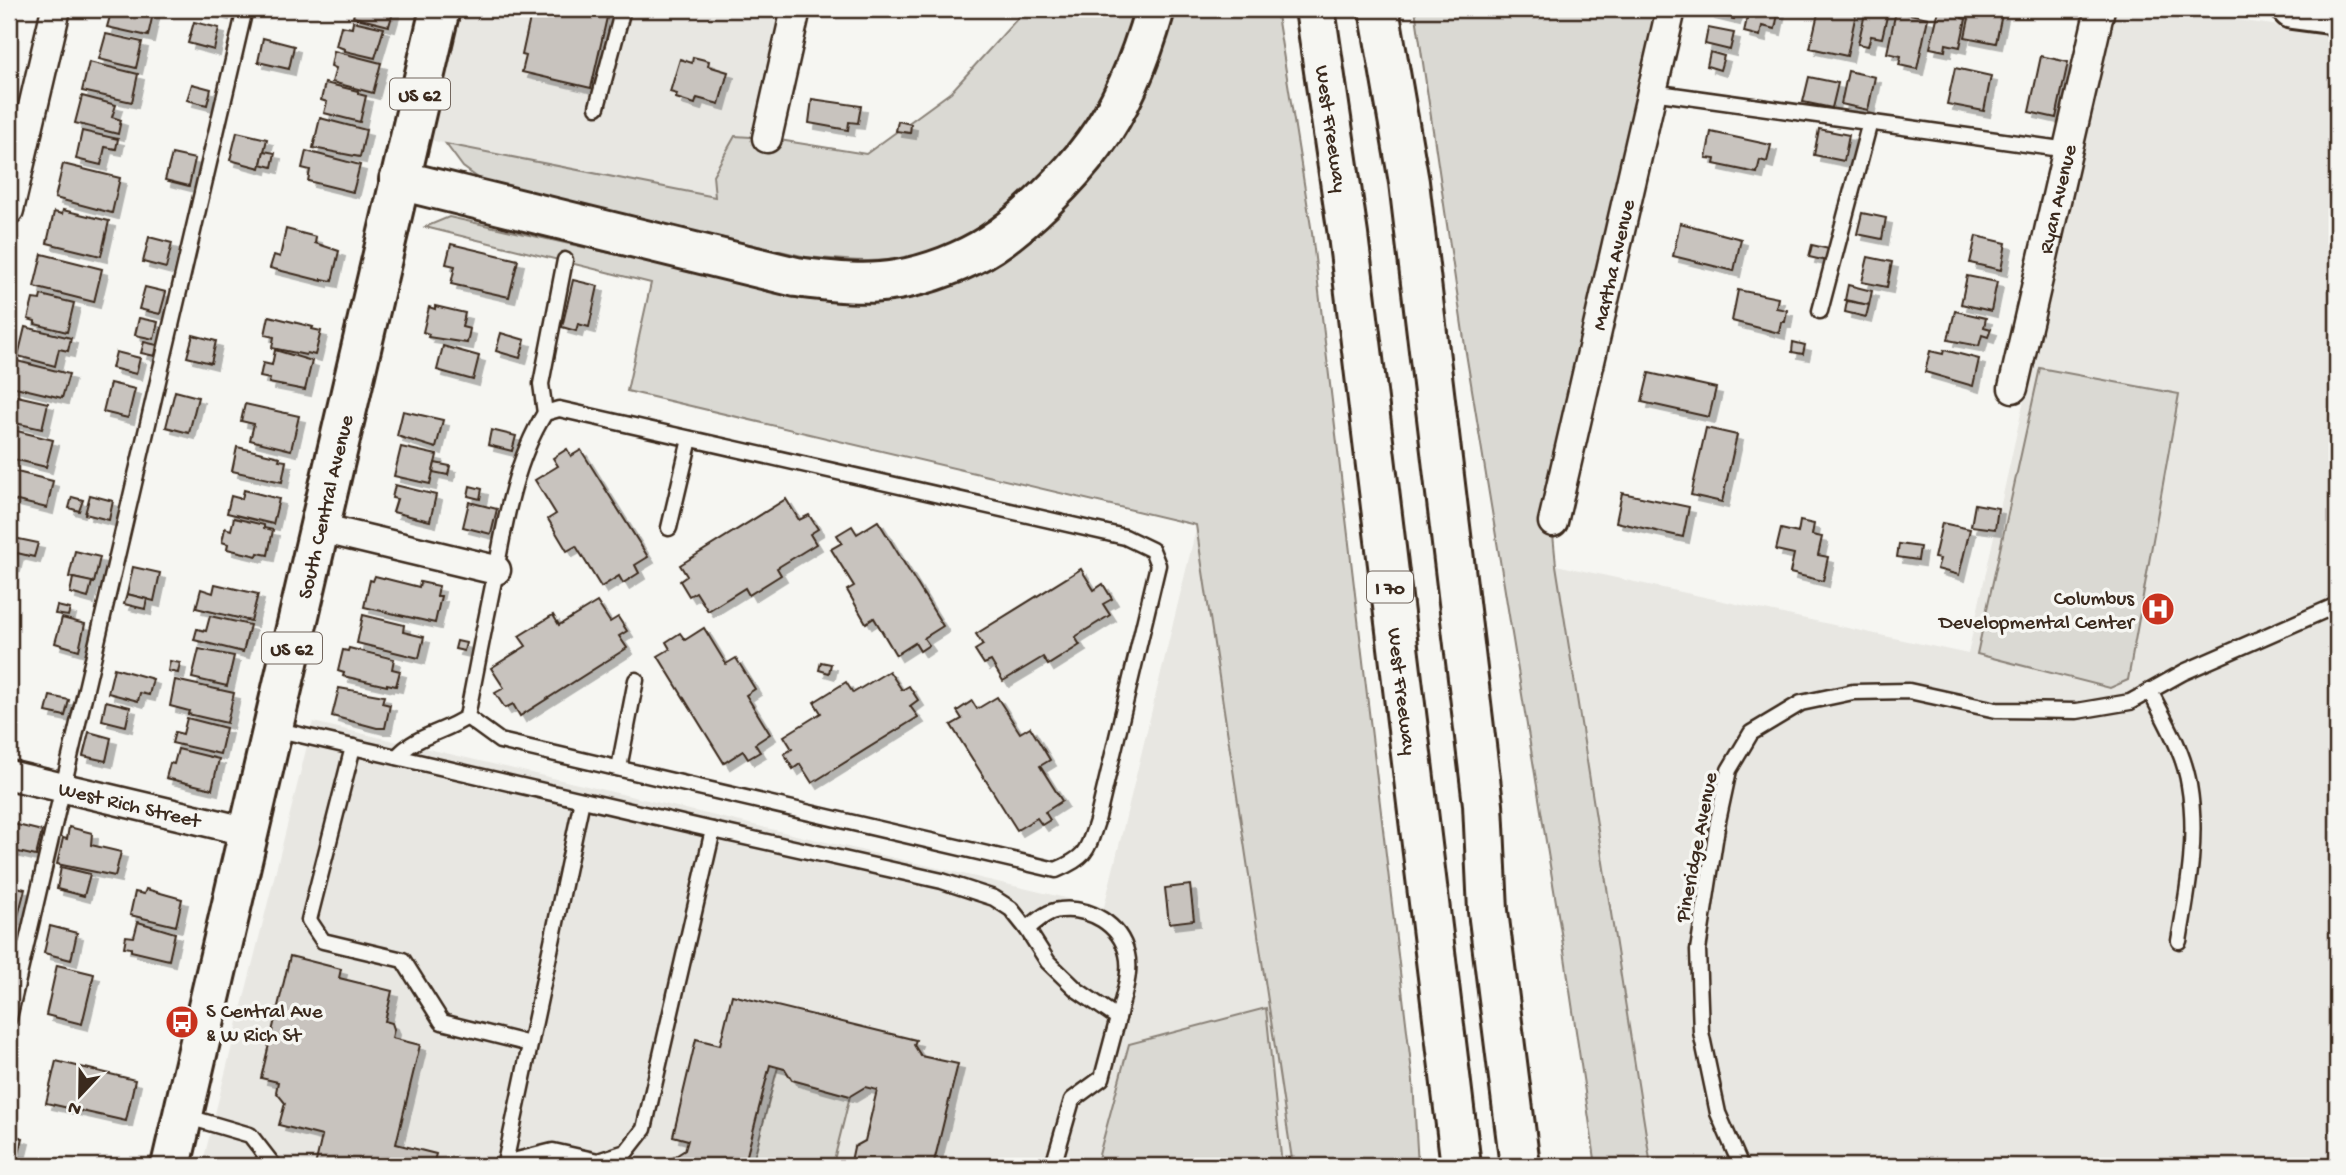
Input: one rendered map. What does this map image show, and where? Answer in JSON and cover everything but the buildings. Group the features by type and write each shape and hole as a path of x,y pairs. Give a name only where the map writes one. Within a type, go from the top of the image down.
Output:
{"main road":[{"name":"South Central Avenue","path":"171,1166 440,9"},
{"path":"399,180 796,277 846,283 897,280 946,266 991,245 1029,214 1062,180 1094,144 1118,105 1147,39 1155,9"},
{"name":"West Freeway","path":"1315,9 1348,235 1461,1166"},
{"path":"1379,9 1411,196 1483,804 1488,911 1520,1166"},
{"path":"2292,9 2337,15"}],"street":[{"path":"9,210 56,9"},
{"path":"767,138 796,9"},
{"name":"Martha Avenue","path":"1553,522 1671,9"},
{"name":"Ryan Avenue","path":"2013,388 2100,9"},
{"path":"320,528 496,570"},
{"name":"West Rich Street","path":"9,775 250,832"}],"lane":[{"path":"9,1018 245,9"},
{"path":"597,107 623,9"},
{"path":"1652,92 2068,150"},
{"path":"1820,311 1870,122"},
{"path":"545,413 541,384 565,260"},
{"path":"397,757 407,745 455,725 467,717 496,570 521,463 533,431 545,413 559,409 1125,537 1152,550 1158,565 1097,821 1087,851 1073,863 1056,870 500,741 467,717"},
{"path":"669,528 690,439"},
{"name":"Pineridge Avenue","path":"1741,1166 1718,1113 1701,1032 1698,950 1718,821 1729,770 1751,733 1801,703 1853,692 1909,691 1996,710 2077,710 2130,702 2184,672 2337,605"},
{"path":"619,768 636,680"},
{"path":"2150,691 2178,747 2189,784 2193,833 2190,881 2179,941"},
{"path":"274,728 713,831 942,881 994,898 1011,909 1048,962 1077,990 1118,1018"},
{"path":"353,747 309,920 323,941 403,960 442,1022 530,1044"},
{"path":"582,800 504,1165 553,1151 598,1161 626,1152 644,1129 713,831"},
{"path":"1027,929 1044,915 1060,910 1087,913 1106,920 1119,934 1128,954 1128,974 1102,1078 1072,1101 1053,1166"},
{"path":"184,1116 250,1135 274,1166"}],"shaded area":[{"path":"440,9 796,9 767,138 715,198 411,135"},
{"path":"1026,9 1139,9 1105,86 1083,124 1057,159 1027,190 994,218 957,239 918,255 876,261 806,257 485,183 463,167 446,144 715,197 713,175 735,136 767,138 866,154 951,92"},
{"path":"1173,9 1276,9 1312,233 1413,1081 1418,1166 1293,1166 1196,525 627,391 651,283 425,227 449,217 802,296 976,269"},
{"path":"1415,9 1657,9 1548,483 1556,565 1651,1166 1596,1166 1565,957 1466,353"},
{"name":"Columbus Developmental Center","path":"2110,9 2160,9 2337,34 2337,1166 1651,1166 1556,565 1968,654"},
{"path":"2040,368 2179,394 2128,680 2110,688 1977,654"},
{"path":"1197,525 1293,1166 202,1166 313,722 1104,907"},
{"path":"1266,1008 1282,1166 1096,1166 1129,1044"},
{"path":"778,1067 785,1069 792,1080 850,1096 834,1160 837,1166 752,1166"}],"place":[{"name":"Columbus Developmental Center","path":"2158,609"},
{"name":"S Central Ave & W Rich St","path":"182,1022"}]}
